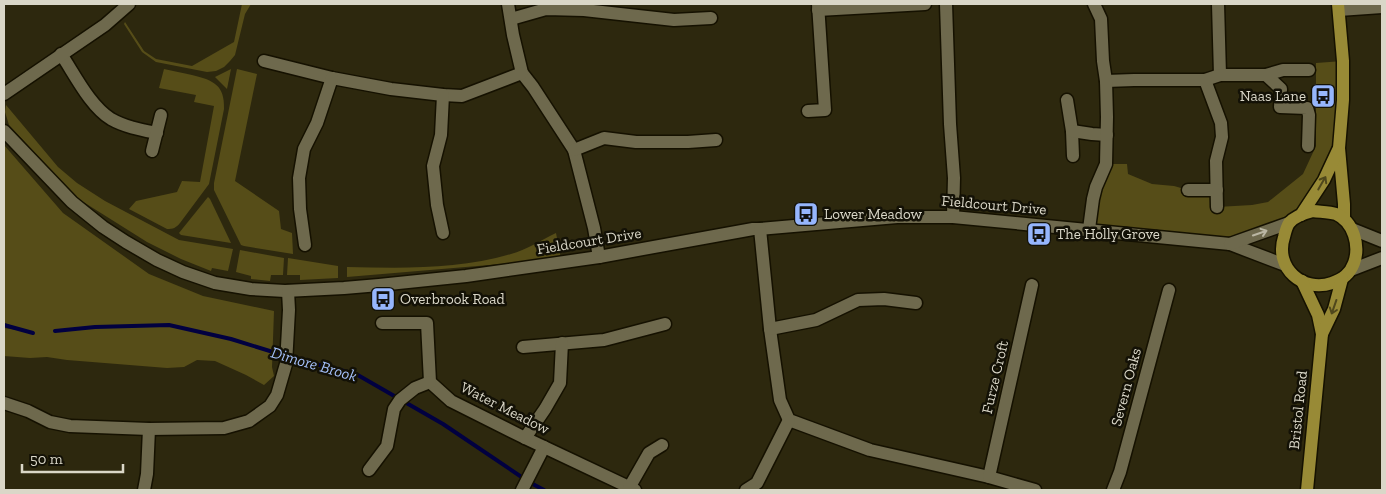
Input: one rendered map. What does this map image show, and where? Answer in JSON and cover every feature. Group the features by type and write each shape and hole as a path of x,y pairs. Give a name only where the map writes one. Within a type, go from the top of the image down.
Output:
{"main road":[{"path":"1338,7 1343,61 1340,148 1344,204 1356,249 1355,260 1347,275 1322,286 1312,285 1291,274 1285,265 1282,242 1289,223 1301,215 1313,211 1335,214 1348,224"},
{"path":"1301,215 1324,180 1340,148"},
{"name":"Bristol Road","path":"1322,334 1347,275"},
{"name":"Bristol Road","path":"1302,281 1318,315 1322,334 1307,490"}],"street":[{"path":"508,4 522,73 574,150 594,228 599,257"},
{"path":"808,111 825,110 818,7 925,4"},
{"path":"946,4 950,124 954,178 953,216"},
{"path":"1089,229 1094,193 1106,164 1106,81 1101,19 1094,4"},
{"path":"1218,4 1220,75"},
{"path":"4,94 116,16 125,5"},
{"path":"1338,7 1382,7"},
{"path":"511,19 546,9 584,10 674,20 711,18"},
{"path":"61,54 92,102 100,111 125,126 157,133"},
{"path":"264,61 332,78 391,89 462,96 522,73"},
{"path":"1106,81 1205,80 1220,75 1266,76 1283,70 1309,70"},
{"path":"1266,76 1281,89 1280,108 1307,108 1309,115 1308,146"},
{"path":"305,245 300,209 300,168 304,149 317,123 332,78"},
{"path":"1205,80 1221,123 1222,138 1216,161 1217,207"},
{"path":"443,95 441,135 433,166 437,205 443,233"},
{"path":"1067,100 1072,131 1073,156"},
{"path":"152,151 161,115"},
{"name":"Fieldcourt Drive","path":"4,131 72,202 103,227 156,260 183,272 215,283 251,289 288,291 466,276 599,257 753,229 897,217 953,216 1230,244 1285,265"},
{"path":"1072,131 1106,134"},
{"path":"574,150 604,138 636,142 716,140"},
{"path":"1188,190 1217,190"},
{"name":"Fieldcourt Drive","path":"1230,244 1289,223"},
{"path":"1348,224 1382,241"},
{"path":"760,229 770,329 780,400 789,420 870,450 989,477 1035,490"},
{"path":"1347,275 1382,258"},
{"name":"Furze Croft","path":"989,477 1032,285"},
{"name":"Severn Oaks","path":"1113,490 1120,472 1169,290"},
{"path":"4,403 28,410 50,422 70,426 149,429 224,428 249,421 270,406 278,395 288,348 288,291"},
{"path":"770,329 816,320 858,300 884,299 916,303"},
{"path":"369,470 387,446 394,409 400,400 415,388 430,382 427,323 382,324"},
{"path":"523,346 604,340 665,324"},
{"path":"525,438 546,409 560,383 562,344"},
{"name":"Water Meadow","path":"430,382 451,401 632,489"},
{"path":"746,490 757,483 789,420"},
{"path":"144,490 148,474 149,429"},
{"path":"632,489 649,453 662,445"},
{"path":"522,490 544,447"}],"shaded area":[{"path":"242,4 251,4 245,14 235,55 224,67 216,71 207,72 156,62 142,52 124,24 125,22 144,51 156,59 192,66 234,42"},
{"path":"1343,61 1339,148 1301,215 1230,244 1089,229 1106,164 1127,164 1128,174 1152,184 1174,186 1188,190 1214,190 1217,207 1268,202 1303,174 1316,146 1316,63"},
{"path":"164,69 212,82 220,89 224,101 209,184 179,225 169,229 129,209 136,201 177,192 182,181 200,182 214,106 194,102 196,95 159,88"},
{"path":"231,69 227,89 215,77"},
{"path":"237,69 257,74 235,181 279,211 281,229 292,233 293,254 241,245 214,190"},
{"path":"6,105 58,167 77,183 105,201 179,240 233,249 228,271 212,268 211,271 181,259 147,242 77,198 9,125 5,112"},
{"path":"4,145 63,213 149,274 203,296 274,311 272,367 274,376 264,385 215,361 197,360 184,367 167,368 47,357 4,356 4,328 30,332 4,323"},
{"path":"208,197 231,243 181,235 179,233"},
{"path":"556,233 561,259 347,277 347,267 429,267 491,259 522,250"},
{"path":"240,250 284,258 283,275 271,275 270,281 251,279 251,276 236,272"},
{"path":"288,258 338,266 338,278 300,280 300,275 287,275"}],"waterway":[{"name":"Dimore Brook","path":"4,325 33,333"},
{"name":"Dimore Brook","path":"55,331 95,327 169,325 231,339 299,360 356,374 443,424 529,482 544,490"}],"place":[{"name":"Naas Lane","path":"1323,96"},
{"name":"Lower Meadow","path":"806,214"},
{"name":"The Holly Grove","path":"1039,234"},
{"name":"Overbrook Road","path":"383,299"}]}
